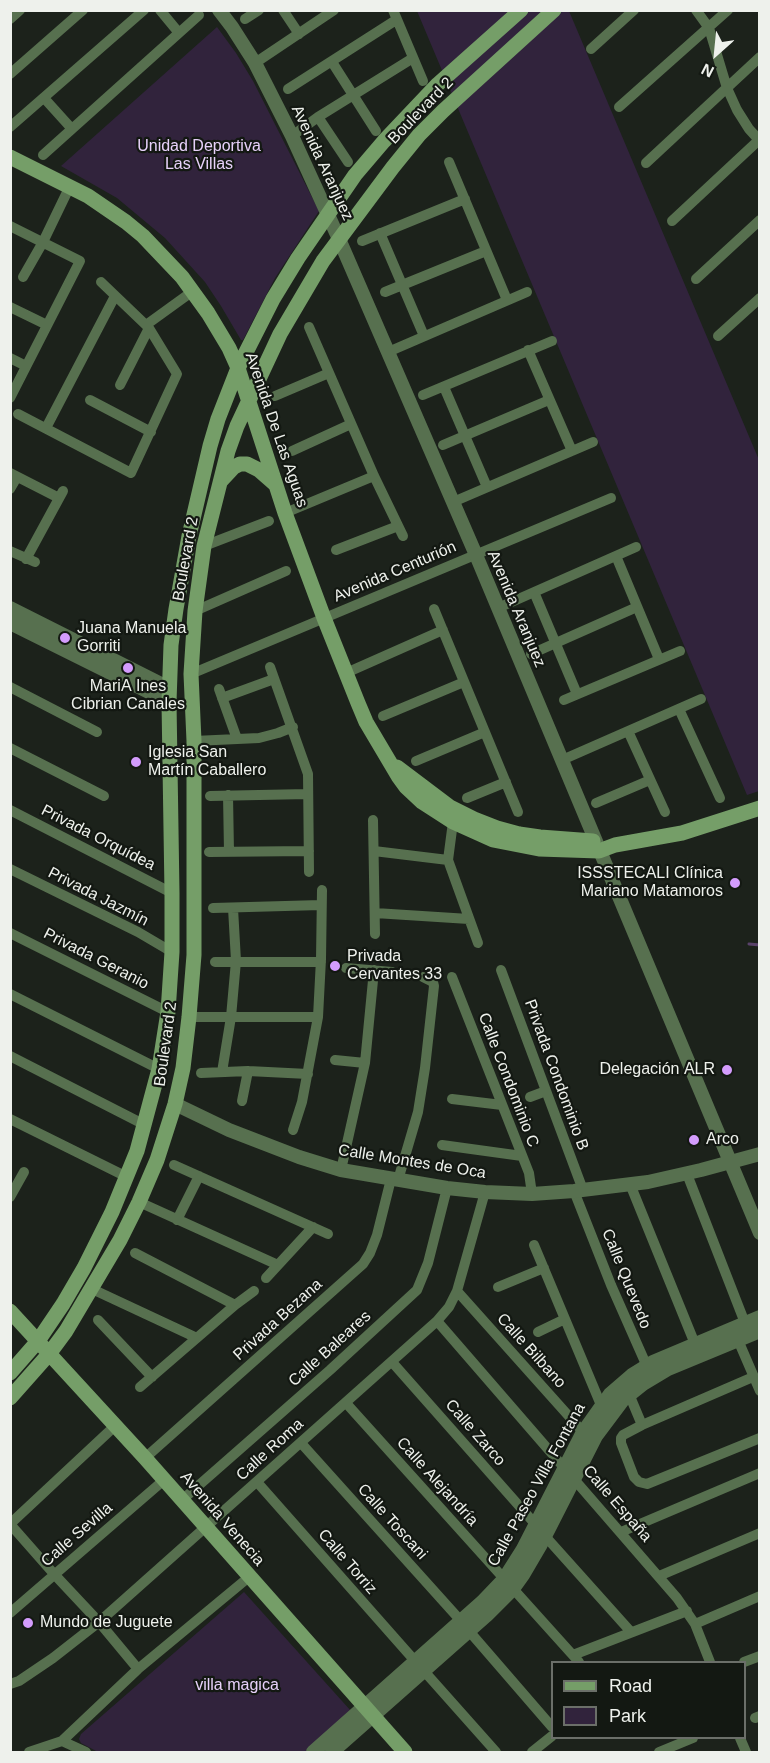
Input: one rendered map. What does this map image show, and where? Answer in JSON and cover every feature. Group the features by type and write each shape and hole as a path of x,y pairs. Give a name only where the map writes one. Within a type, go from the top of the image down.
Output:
{"main road":[{"name":"Boulevard 2","path":"10,1373 38,1341 63,1304 112,1212 127,1178 145,1125 159,1069 168,1011 172,952 169,695 172,636 189,536 210,446 238,368 273,299 355,176 384,141 438,84 521,10"},
{"name":"Boulevard 2","path":"10,1398 49,1354 72,1323 92,1289 139,1202 157,1160 175,1104 183,1068 194,956 194,741 191,674 195,612 204,546 228,451 248,400 280,334 323,261 339,239 418,135 554,10"},
{"name":"Avenida De Las Aguas","path":"10,157 70,186 112,211 135,229 193,291 220,333 238,368 285,513 366,722 398,776 422,802 453,822 493,840 539,849 598,847 682,833 759,808"},
{"path":"220,482 234,467 247,464 259,470 275,484"},
{"name":"Avenida De Las Aguas","path":"392,763 450,807 474,819 519,834 598,847"},
{"name":"Avenida Venecia","path":"10,1311 116,1425 405,1752"}],"street":[{"path":"10,19 20,10"},
{"path":"10,74 83,10"},
{"path":"10,127 144,10"},
{"path":"160,10 179,33"},
{"name":"Avenida Aranjuez","path":"219,10 255,63 292,136 339,239 476,555 759,1233"},
{"path":"244,19 259,10"},
{"path":"283,10 299,34"},
{"path":"255,63 334,10"},
{"path":"672,221 759,140 742,119 727,88 709,28 696,10"},
{"path":"619,107 728,10"},
{"path":"591,49 630,12"},
{"path":"43,155 199,15"},
{"path":"288,89 332,62 394,15 423,81"},
{"path":"646,163 759,57"},
{"path":"292,136 318,117 413,58"},
{"path":"332,62 376,131"},
{"path":"44,98 72,129"},
{"path":"318,117 348,162"},
{"path":"449,162 507,300"},
{"path":"23,277 70,186"},
{"path":"362,241 465,199"},
{"path":"696,279 759,220"},
{"path":"10,226 80,261 10,398"},
{"path":"380,233 424,336"},
{"path":"385,292 486,250"},
{"path":"18,414 131,474 177,374 147,327 101,282"},
{"path":"120,385 147,327 193,291"},
{"path":"388,352 527,292"},
{"path":"46,428 115,296"},
{"path":"718,336 759,298"},
{"path":"10,307 47,325"},
{"path":"309,327 400,531 336,550"},
{"path":"423,396 552,340"},
{"path":"528,350 572,451"},
{"path":"10,358 26,366"},
{"path":"275,396 329,373"},
{"path":"444,387 487,487"},
{"path":"90,400 151,432"},
{"path":"443,445 549,400"},
{"path":"292,451 351,424"},
{"path":"453,502 593,442"},
{"path":"10,489 14,475 61,495 31,561 10,551"},
{"path":"285,513 374,476"},
{"name":"Avenida Centurión","path":"191,674 611,498"},
{"path":"204,546 269,521"},
{"path":"498,608 636,547"},
{"path":"616,556 659,660"},
{"path":"195,612 286,571"},
{"path":"534,592 577,694"},
{"path":"531,654 638,607"},
{"path":"10,608 169,695"},
{"path":"434,609 518,812"},
{"path":"10,622 169,695"},
{"path":"346,673 442,630"},
{"path":"564,700 680,651"},
{"path":"270,668 308,774 309,872"},
{"path":"237,739 220,694 274,679"},
{"path":"383,716 464,682"},
{"path":"10,687 97,732"},
{"path":"562,760 701,699"},
{"path":"679,709 720,798"},
{"path":"194,741 259,738 293,727"},
{"path":"628,731 665,812"},
{"path":"416,762 485,732"},
{"path":"10,748 104,796"},
{"path":"596,803 650,780"},
{"path":"467,798 506,782"},
{"path":"228,795 229,852"},
{"path":"210,796 309,795"},
{"name":"Privada Orquídea","path":"10,810 172,892"},
{"path":"373,820 375,934"},
{"path":"453,822 448,860 478,943"},
{"path":"209,852 309,851"},
{"path":"374,851 448,860"},
{"name":"Privada Jazmín","path":"10,869 138,932 172,952"},
{"path":"294,1130 308,1074 318,1017 322,890"},
{"path":"213,908 321,905"},
{"path":"222,1072 231,1017 236,961 233,908"},
{"path":"375,913 469,919"},
{"name":"Privada Geranio","path":"10,933 168,1011"},
{"path":"215,962 321,962"},
{"path":"346,968 392,972"},
{"path":"340,1170 365,1063 374,970"},
{"name":"Privada Condominio B","path":"501,970 546,1091 579,1191"},
{"name":"Privada Bezana","path":"145,1458 363,1263 370,1252 418,1112 434,986 433,982 423,977"},
{"name":"Calle Condominio C","path":"452,978 529,1173 532,1194"},
{"path":"10,994 159,1069"},
{"path":"189,1017 318,1017"},
{"path":"10,1056 145,1125"},
{"path":"335,1060 365,1063"},
{"path":"201,1073 248,1071 308,1074"},
{"path":"242,1101 248,1071"},
{"path":"530,1097 546,1091"},
{"path":"452,1099 502,1105"},
{"name":"Calle Montes de Oca","path":"175,1104 229,1130 340,1170 447,1188 532,1194 579,1191 687,1174 759,1154"},
{"path":"10,1119 127,1178"},
{"path":"442,1145 522,1156"},
{"path":"174,1165 328,1234"},
{"path":"10,1197 24,1172"},
{"path":"687,1174 745,1323"},
{"path":"177,1220 199,1176"},
{"path":"630,1184 695,1344"},
{"name":"Calle Baleares","path":"182,1500 417,1290 428,1263 447,1188"},
{"name":"Calle Roma","path":"10,1684 19,1681 53,1658 99,1622 437,1322 449,1307 457,1291 485,1191"},
{"name":"Calle Quevedo","path":"579,1191 649,1372"},
{"path":"139,1202 278,1265"},
{"path":"266,1278 313,1227"},
{"path":"534,1245 601,1405"},
{"path":"135,1253 235,1305"},
{"path":"498,1287 544,1268"},
{"path":"92,1289 197,1338"},
{"path":"140,1387 254,1291"},
{"name":"Calle Bilbano","path":"457,1291 583,1432"},
{"name":"Calle Paseo Villa Fontana","path":"570,1473 583,1432 601,1405 619,1386 649,1372 695,1344 759,1317"},
{"path":"538,1332 565,1319"},
{"path":"98,1320 152,1377"},
{"name":"Calle España","path":"437,1322 659,1576 695,1623 710,1661"},
{"name":"Calle Paseo Villa Fontana","path":"313,1752 368,1712 509,1584 515,1565 541,1530 570,1473 604,1423 649,1372 668,1369 759,1331"},
{"path":"738,1340 759,1391"},
{"name":"Calle Zarco","path":"392,1362 631,1632"},
{"path":"753,1377 642,1425 623,1435 621,1443 634,1477 639,1482 647,1484 759,1438"},
{"path":"629,1394 642,1425"},
{"name":"Calle Alejandría","path":"346,1403 576,1659"},
{"path":"116,1425 11,1524 138,1669"},
{"name":"Calle Toscani","path":"301,1443 551,1726"},
{"path":"621,1532 759,1473"},
{"name":"Calle Sevilla","path":"10,1613 164,1480"},
{"name":"Calle Torriz","path":"257,1482 496,1752"},
{"path":"659,1576 759,1533"},
{"path":"28,1752 62,1741 138,1669 249,1577"},
{"path":"695,1623 759,1596"},
{"path":"576,1659 631,1632 687,1611"},
{"name":"Calle Paseo Villa Fontana","path":"332,1752 368,1712"},
{"path":"532,1752 551,1737"},
{"path":"659,1752 688,1739"},
{"path":"62,1741 86,1752"}],"green space":[{"path":"417,11 569,11 759,460 759,791 747,795"},
{"name":"Unidad Deportiva Las Villas","path":"217,27 253,81 319,211 275,278 243,340 205,282 165,238 117,198 61,166"},
{"name":"villa magica","path":"244,1592 351,1711 305,1752 98,1752 81,1743 79,1739 81,1734"}],"waterway":[{"path":"749,944 760,945"}],"place":[{"name":"Juana Manuela Gorriti","path":"65,638"},
{"name":"MariA Ines Cibrian Canales","path":"128,668"},
{"name":"Iglesia San Martín Caballero","path":"136,762"},
{"name":"ISSSTECALI Clínica Mariano Matamoros","path":"735,883"},
{"name":"Privada Cervantes 33","path":"335,966"},
{"name":"Delegación ALR","path":"727,1070"},
{"name":"Arco","path":"694,1140"},
{"name":"Mundo de Juguete","path":"28,1623"}]}
